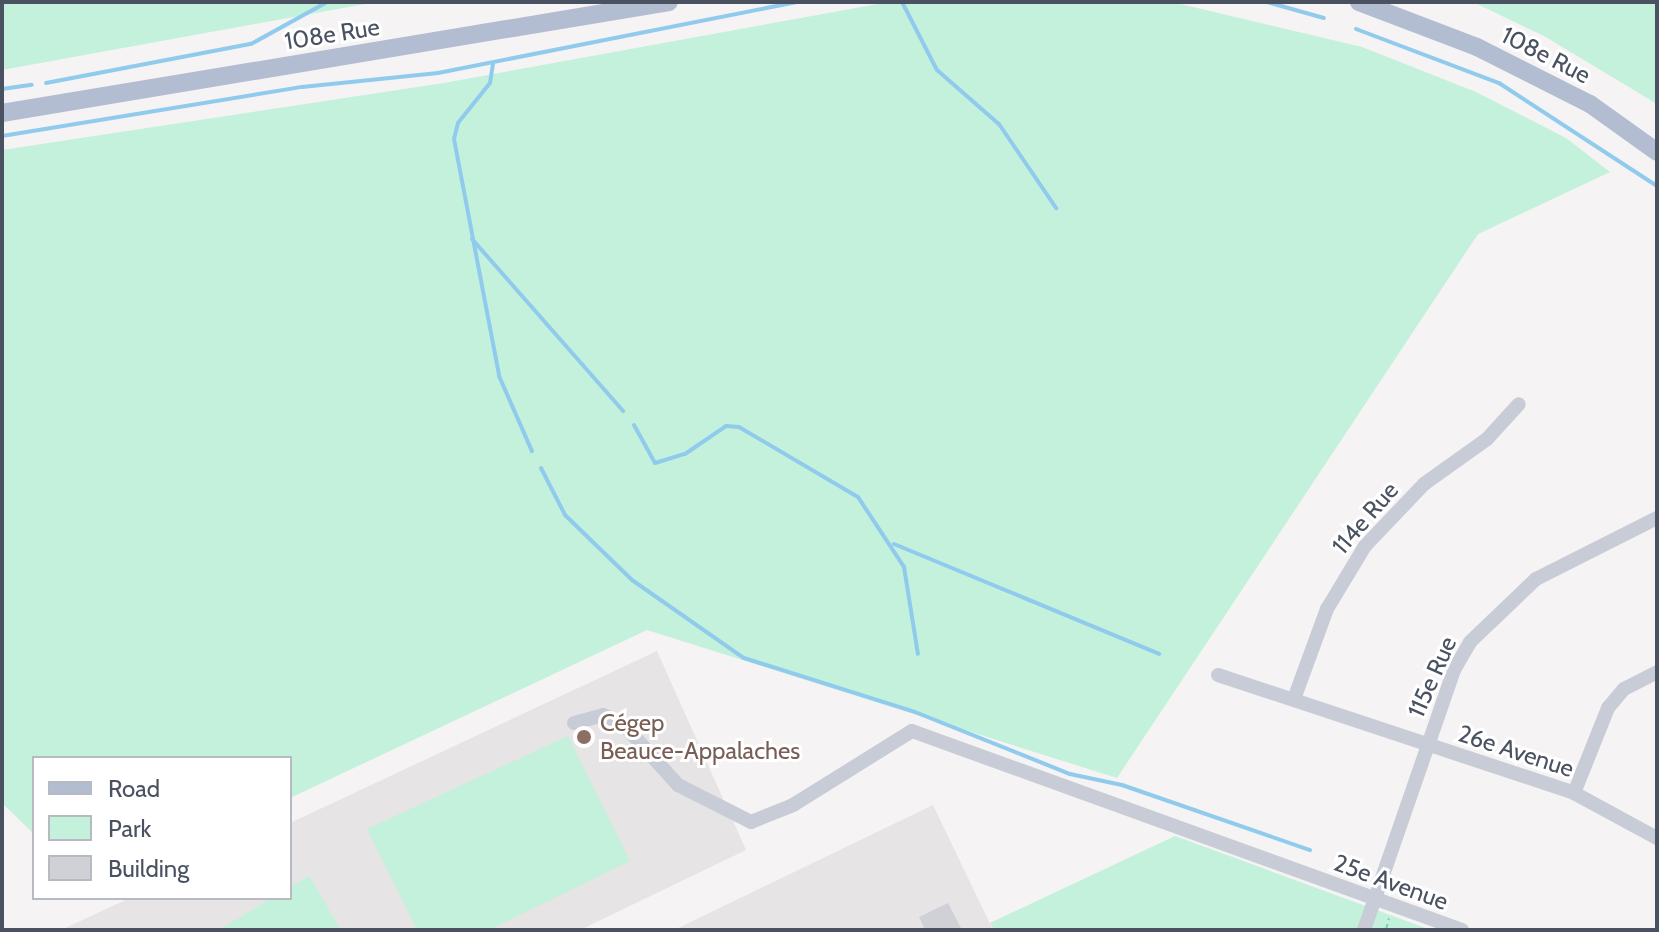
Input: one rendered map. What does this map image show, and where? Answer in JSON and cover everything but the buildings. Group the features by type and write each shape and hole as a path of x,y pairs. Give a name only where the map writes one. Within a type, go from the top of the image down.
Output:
{"main road":[{"name":"108e Rue","path":"2,113 669,2"},
{"name":"108e Rue","path":"1359,2 1477,47 1590,104 1657,152"}],"street":[{"name":"114e Rue","path":"1294,699 1327,609 1365,546 1424,484 1487,439 1519,404"},
{"name":"115e Rue","path":"1364,930 1454,670 1484,623 1536,579 1657,518"},
{"path":"1574,793 1608,708 1624,689 1657,672"},
{"name":"26e Avenue","path":"1218,675 1574,793 1657,838"},
{"name":"25e Avenue","path":"574,723 603,715 622,723 678,785 751,822 793,805 912,731 1462,930"}],"shaded area":[{"name":"Cégep Beauce-Appalaches","path":"657,651 746,850 580,930 61,930 126,900 292,900 292,822"},
{"path":"933,805 993,930 674,930"}],"green space":[{"path":"2,2 376,2 2,70"},
{"path":"1172,2 1362,47 1476,92 1566,138 1610,172 1478,234 1117,778 647,630 292,797 292,756 32,756 32,832 2,803 2,150 444,83 878,4"},
{"path":"1473,2 1657,2 1657,104 1544,36"},
{"path":"568,736 630,861 489,930 417,930 367,829"},
{"path":"1175,836 1431,930 994,930 990,923"},
{"path":"309,876 341,930 219,930 269,900 292,900 292,886"}],"waterway":[{"path":"46,83 251,44 327,2"},
{"path":"2,136 302,87 438,73 798,2"},
{"path":"902,2 937,70 999,124 1056,208"},
{"path":"1267,2 1324,18"},
{"path":"1356,29 1499,83 1657,186"},
{"path":"493,64 490,83 458,123 454,139 499,376 532,451"},
{"path":"2,89 32,85"},
{"path":"472,239 623,411"},
{"path":"634,425 655,463 685,454 726,426 739,427 858,497 904,567 918,654"},
{"path":"541,468 565,515 632,580 744,658 915,712 1070,774 1122,785 1310,850"},
{"path":"894,544 1159,654"}],"place":[{"name":"Cégep Beauce-Appalaches","path":"584,737"}]}
